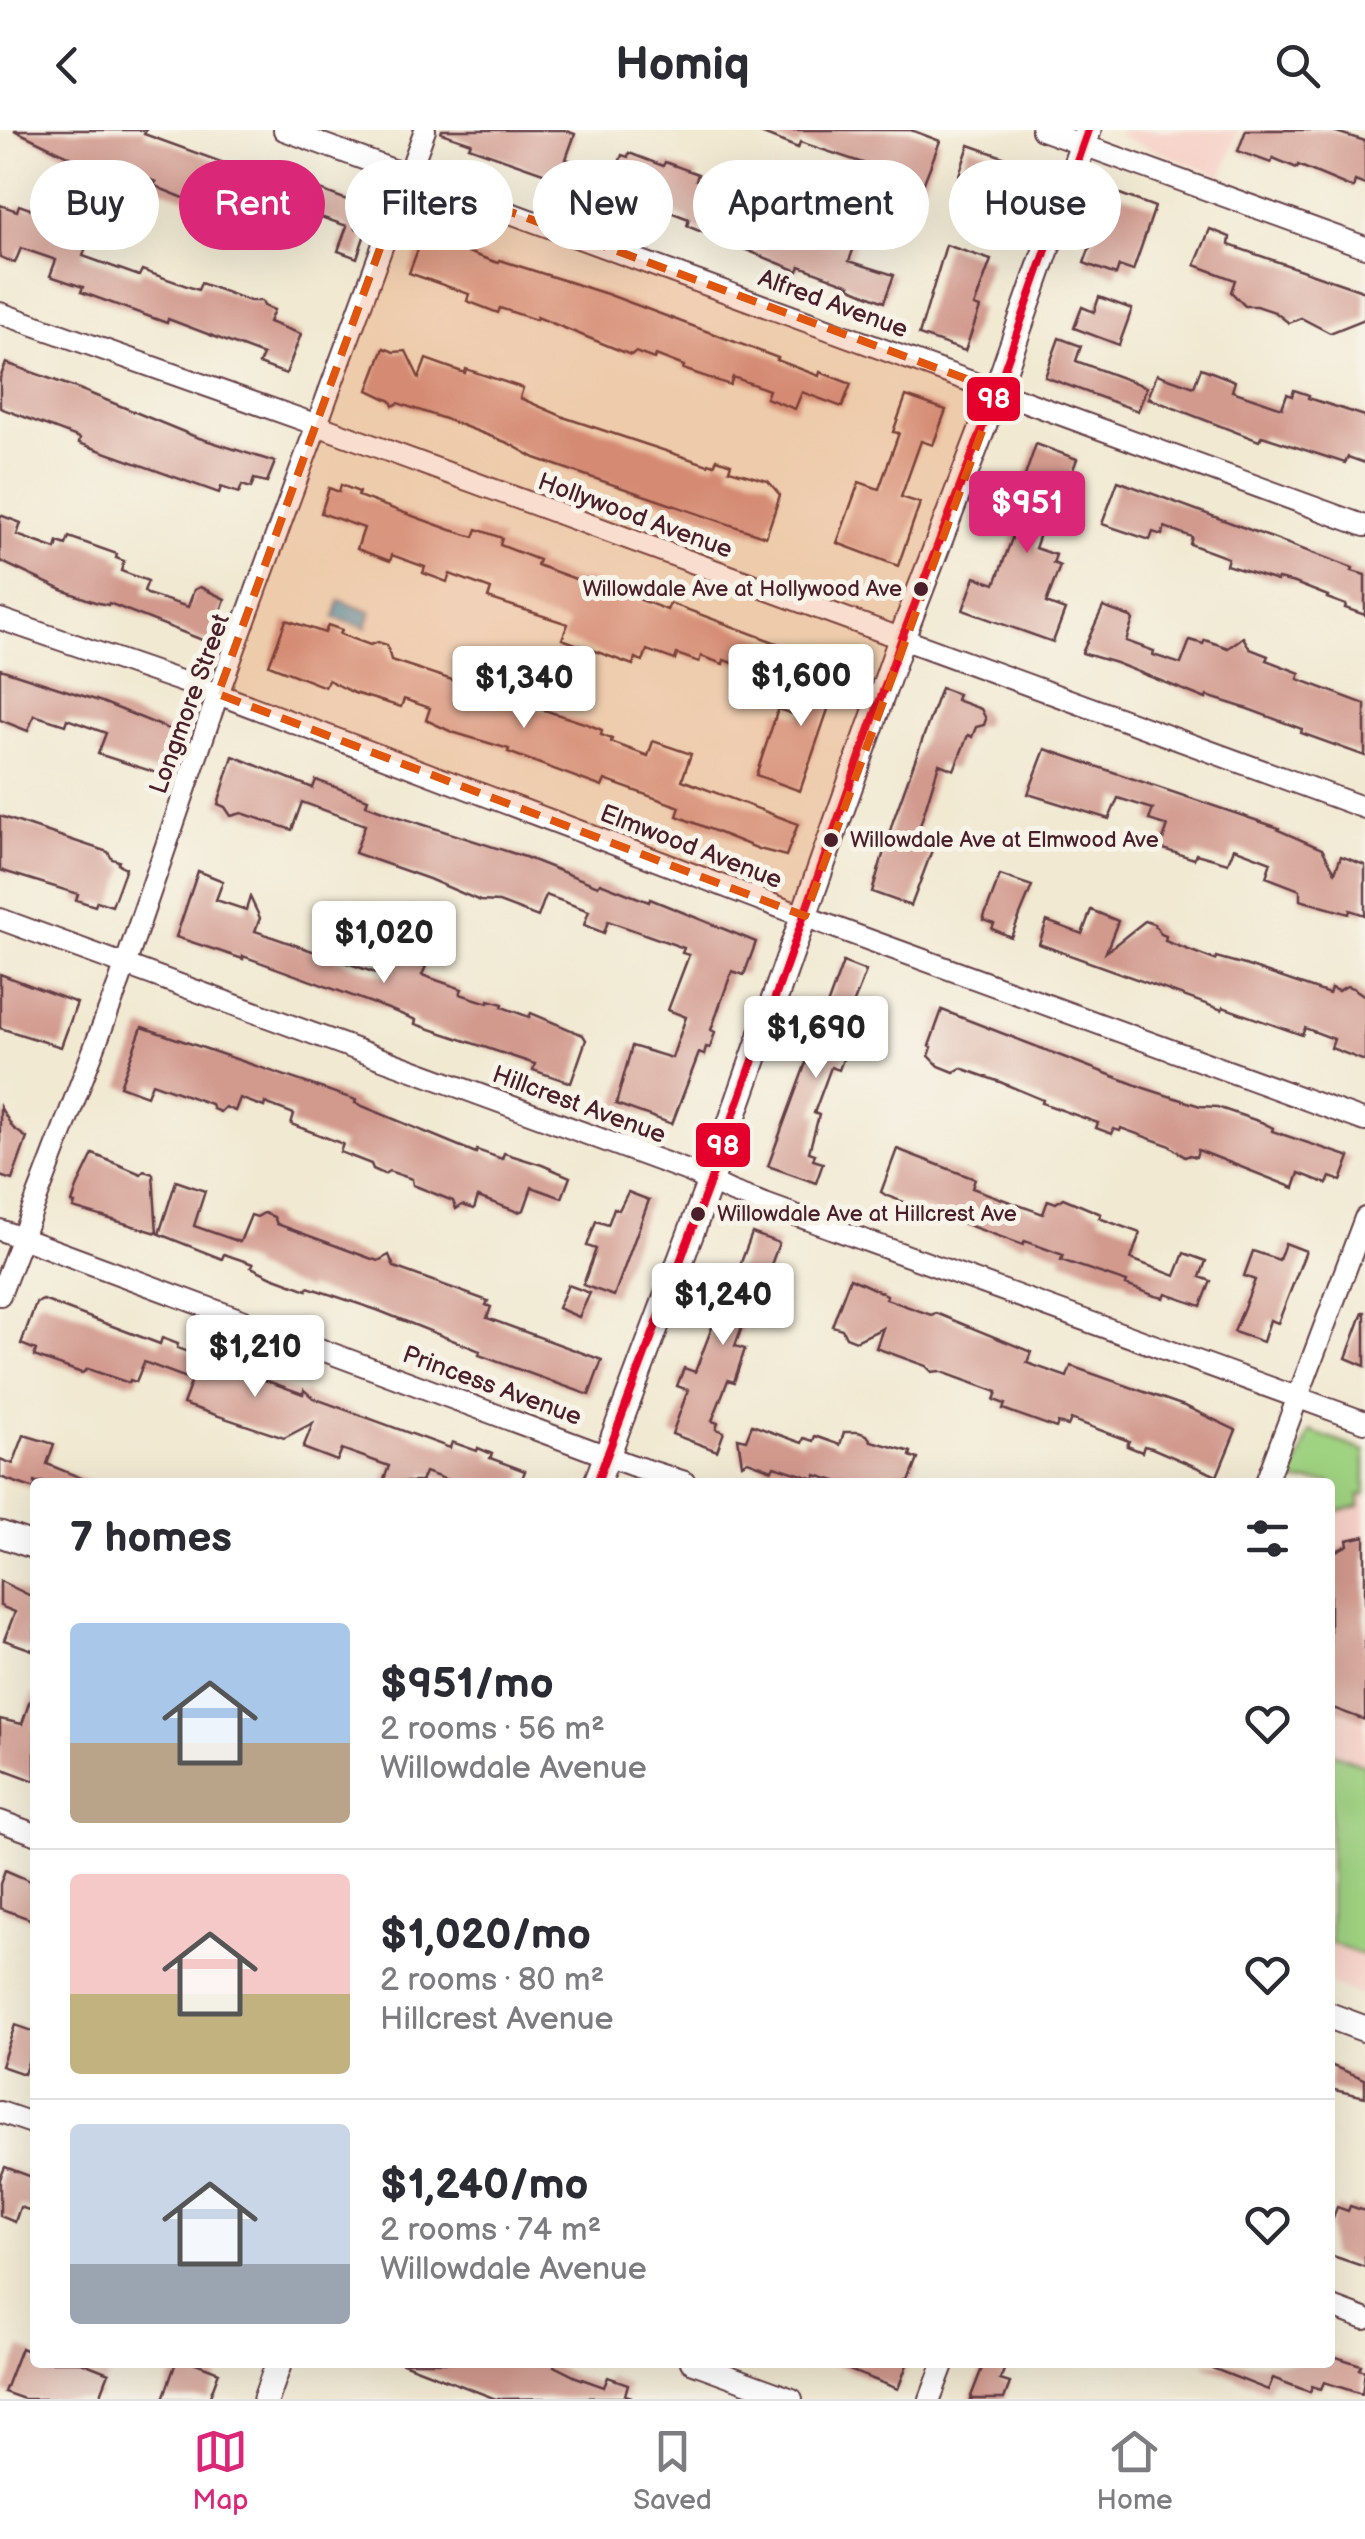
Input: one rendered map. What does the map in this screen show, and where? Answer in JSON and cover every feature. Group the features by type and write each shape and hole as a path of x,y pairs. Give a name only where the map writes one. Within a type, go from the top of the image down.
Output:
{"street":[{"name":"Alfred Avenue","path":"284,130 369,160"},
{"name":"Longmore Street","path":"413,160 425,130"},
{"path":"1042,130 1086,137 1365,247"},
{"path":"598,1478 710,1182 901,640 997,390 1086,137"},
{"name":"Alfred Avenue","path":"513,213 1365,526"},
{"name":"Longmore Street","path":"0,1295 125,965 218,694 381,250"},
{"name":"Hollywood Avenue","path":"0,313 318,425 1365,808"},
{"name":"Elmwood Avenue","path":"0,619 218,694 804,916 1365,1121"},
{"name":"Hillcrest Avenue","path":"0,919 1365,1422"},
{"path":"1267,1478 1365,1218"},
{"name":"Princess Avenue","path":"0,1230 673,1478"},
{"path":"0,1534 30,1544"},
{"path":"0,1822 30,1832"},
{"path":"1335,2018 1365,2029"},
{"path":"0,2112 30,2122"},
{"path":"1335,2308 1365,2319"},
{"path":"266,2399 278,2368"},
{"path":"707,2368 792,2399"},
{"path":"930,2399 942,2368"}],"highlighted area":[{"path":"407,174 997,390 805,916 218,694"}],"shaded area":[{"path":"1121,130 1239,130 1222,177 1119,136"},
{"path":"1310,1431 1365,1451 1365,1997 1335,1986 1335,1478 1292,1478"}],"green space":[{"path":"1310,1431 1365,1451 1365,1495 1359,1495 1359,1506 1335,1512 1335,1478 1292,1478"},
{"path":"1335,1754 1365,1765 1365,1956 1335,1945"}],"water":[{"path":"339,600 371,612 366,628 334,618"}],"building":[{"path":"14,130 146,130 144,134 216,160 179,160 179,196 159,188 159,160 72,158"},
{"path":"564,130 575,134 569,160 533,160 533,169 441,133"},
{"path":"753,130 911,130 940,141 929,170 929,160 854,160 800,142 798,148"},
{"path":"1246,130 1330,130 1365,141 1365,185 1355,181 1353,188 1298,165 1297,168 1273,158 1271,163 1238,151"},
{"path":"969,145 1012,160 964,160"},
{"path":"629,153 647,160 620,160"},
{"path":"673,165 693,172 693,228 687,226 689,219 673,213"},
{"path":"325,192 345,199 345,225 325,218"},
{"path":"1121,194 1155,207 1133,271 1119,266 1116,275 1084,263 1089,250 1121,250"},
{"path":"0,205 17,211 19,205 30,209 30,250 85,250 83,256 139,276 142,270 198,290 201,283 250,301 262,301 274,310 269,322 301,334 286,374 259,364 263,355 81,292 83,287 50,276 56,260 21,248 15,263 0,257"},
{"path":"1210,229 1230,237 1229,245 1365,292 1365,319 1330,333 1301,318 1289,323 1275,312 1245,306 1231,292 1235,280 1195,265"},
{"path":"345,232 345,250 360,250 357,258 338,251"},
{"path":"946,245 949,250 991,260 974,306 980,308 965,351 919,335"},
{"path":"418,250 462,250 607,294 819,376 820,372 851,384 842,407 802,392 795,409 766,398 769,390 733,377 730,385 656,355 654,359 635,352 631,355 537,317 536,320 500,308 498,313 467,301 469,294 409,273"},
{"path":"746,250 853,250 849,261 894,275 884,302 800,266 798,271"},
{"path":"1099,297 1132,309 1119,345 1074,328 1082,307 1094,312"},
{"path":"1059,338 1081,346 1076,361 1147,387 1138,411 1045,377"},
{"path":"384,348 406,351 419,378 426,359 465,373 466,369 523,388 520,398 566,418 708,465 714,465 717,459 731,464 729,470 768,481 780,495 766,537 535,458 448,420 398,403 393,406 391,401 368,390"},
{"path":"6,363 196,437 275,462 267,482 254,479 251,488 242,485 239,493 221,487 219,493 79,443 80,438 0,408 0,378"},
{"path":"1201,368 1235,381 1232,391 1282,408 1287,394 1292,396 1294,390 1365,416 1365,463 1348,457 1345,463 1262,436 1259,441 1148,398 1157,374 1194,387"},
{"path":"906,396 946,410 933,445 921,441 901,497 920,503 898,566 837,543 859,482 879,489 899,433 893,432"},
{"path":"1036,444 1077,459 1068,483 1060,480 1035,548 1056,555 1053,563 1060,566 1046,603 1065,610 1053,642 963,610 975,577 995,584 1017,525 1005,520 1012,500 1016,502"},
{"path":"1118,481 1353,568 1352,571 1365,575 1365,615 1295,583 1226,565 1228,558 1190,544 1192,537 1165,527 1162,535 1153,532 1150,540 1102,524"},
{"path":"341,485 359,492 358,496 451,530 474,537 477,529 502,538 500,545 539,560 537,565 581,581 583,578 667,610 670,603 782,645 771,677 724,660 723,664 701,656 699,662 677,654 675,660 647,650 643,661 635,658 633,665 562,639 568,624 488,598 491,589 450,574 447,582 423,573 425,567 392,555 390,561 357,549 364,528 321,513 329,488 339,492"},
{"path":"0,515 21,523 17,535 56,549 58,542 66,545 69,537 117,554 116,558 124,561 121,571 148,581 144,591 147,594 188,607 194,590 200,587 225,599 210,643 109,603 62,590 0,561"},
{"path":"1103,607 1131,617 1126,641 1154,651 1153,655 1181,664 1190,640 1203,644 1205,640 1228,648 1243,637 1250,649 1268,656 1266,660 1300,673 1298,679 1365,704 1365,756 1248,709 1207,696 1206,699 1082,653"},
{"path":"286,620 325,633 328,625 370,645 387,645 391,660 587,724 602,730 601,735 612,739 611,742 648,756 653,741 691,754 682,780 798,824 786,856 677,816 680,807 605,780 602,787 508,752 509,749 452,732 426,720 430,708 404,699 401,707 354,693 328,680 325,687 269,665"},
{"path":"817,656 849,672 844,687 836,686 800,791 756,775 778,709 801,717 815,678 809,676"},
{"path":"0,669 102,702 176,732 160,774 98,754 106,733 67,719 65,725 34,715 28,731 0,720"},
{"path":"941,688 958,694 956,700 981,709 986,719 972,737 968,735 954,770 939,764 916,839 934,845 911,906 872,892"},
{"path":"1045,749 1279,828 1322,849 1335,872 1341,856 1365,865 1365,915 1300,900 1300,890 1266,877 1271,862 1234,848 1228,863 1196,854 1194,859 1160,848 1168,826 1149,820 1153,809 1118,798 1109,819 1028,794"},
{"path":"233,756 313,788 316,780 368,799 366,805 393,815 525,857 598,886 600,883 649,902 650,899 756,942 744,975 732,971 711,1030 715,1032 710,1048 706,1047 704,1055 699,1053 672,1124 616,1104 632,1046 672,1058 686,1017 668,1010 689,955 682,953 684,948 608,921 604,933 584,925 589,911 546,895 538,917 499,902 480,901 355,853 365,825 302,802 292,830 242,813 231,816 218,804"},
{"path":"0,816 108,852 126,868 112,906 76,900 78,894 0,870"},
{"path":"198,871 223,881 216,900 246,910 250,897 260,918 255,931 384,976 393,954 426,966 422,975 462,989 460,994 503,1004 502,1007 529,1017 531,1013 583,1035 586,1040 571,1083 533,1070 535,1064 415,1024 416,1020 391,1010 243,956 176,937"},
{"path":"1000,875 1032,886 1011,937 992,929 994,924 983,920"},
{"path":"1091,910 1118,921 1106,952 1145,921 1166,936 1165,941 1215,960 1216,957 1245,965 1329,994 1331,988 1353,988 1365,996 1365,1061 1331,1048 1334,1039 1305,1028 1302,1035 1223,1007 1222,1010 1039,944 1047,921 1082,934"},
{"path":"843,962 866,971 839,1042 848,1046 839,1070 831,1067 814,1113 819,1115 809,1152 815,1154 813,1160 823,1163 816,1183 768,1166"},
{"path":"0,974 77,1003 61,1047 0,1028"},
{"path":"942,1010 1144,1088 1200,1106 1217,1107 1261,1122 1272,1131 1350,1157 1341,1181 1330,1177 1327,1184 1299,1173 1294,1188 1198,1150 1196,1157 1185,1157 1168,1145 1121,1128 1114,1129 1112,1134 1096,1128 1098,1123 1042,1103 1043,1100 1000,1082 961,1068 954,1072 939,1066 929,1056 929,1046"},
{"path":"142,1027 356,1100 355,1103 476,1153 477,1150 502,1159 504,1153 570,1177 562,1198 532,1187 524,1210 518,1212 478,1197 474,1209 462,1205 456,1209 453,1201 413,1185 412,1179 389,1171 384,1174 371,1164 340,1152 343,1144 291,1124 294,1114 265,1103 264,1107 240,1098 235,1111 225,1107 220,1112 211,1104 152,1083 147,1096 120,1086"},
{"path":"0,1107 13,1128 27,1138 12,1180 0,1176"},
{"path":"897,1149 975,1179 972,1188 1043,1214 1048,1200 1056,1203 1063,1198 1101,1214 1099,1218 1140,1233 1131,1259 1175,1276 1184,1253 1206,1261 1200,1277 1211,1281 1201,1306 1166,1294 1164,1298 1155,1296 1126,1285 1127,1282 1061,1260 1063,1255 1025,1241 1023,1245 887,1196 881,1192"},
{"path":"93,1154 141,1174 153,1174 157,1233 73,1208 78,1185"},
{"path":"176,1181 205,1191 194,1226 240,1242 251,1215 264,1213 274,1217 277,1224 372,1259 378,1261 389,1255 394,1267 488,1301 486,1305 491,1307 487,1318 602,1360 589,1395 479,1355 480,1351 377,1310 308,1287 307,1290 251,1267 253,1264 224,1254 222,1259 159,1234"},
{"path":"628,1192 649,1200 614,1296 583,1285 596,1249 587,1246 596,1221 608,1225 614,1208 619,1210"},
{"path":"752,1233 779,1243 756,1306 750,1304 735,1346 745,1349 734,1382 728,1380 712,1421 718,1423 716,1429 724,1432 717,1451 672,1434 688,1390 677,1386 684,1368 695,1372"},
{"path":"1285,1243 1306,1251 1278,1323 1270,1320 1263,1342 1234,1332 1255,1280 1244,1276 1253,1251 1279,1260"},
{"path":"850,1278 887,1295 886,1299 931,1315 936,1313 1031,1352 1027,1363 1067,1377 1071,1366 1187,1407 1236,1430 1217,1476 1152,1448 1144,1446 1142,1452 1127,1446 1129,1441 1071,1419 1068,1426 1058,1423 1056,1428 1003,1409 1005,1404 994,1400 997,1392 939,1371 932,1372 926,1366 876,1348 883,1328 856,1341 846,1337 842,1329 832,1326"},
{"path":"568,1285 590,1293 579,1317 558,1308"},
{"path":"43,1300 160,1344 162,1338 178,1344 177,1348 303,1394 304,1390 313,1398 450,1448 452,1442 477,1451 478,1448 492,1454 490,1458 525,1471 522,1478 442,1478 425,1472 423,1478 384,1478 389,1466 342,1449 337,1461 303,1448 313,1423 284,1438 183,1404 192,1380 144,1362 136,1382 129,1383 88,1369 82,1373 34,1356 36,1350 21,1344 36,1303"},
{"path":"1365,1312 1365,1366 1346,1358"},
{"path":"752,1425 802,1443 804,1438 813,1441 815,1436 840,1445 844,1432 858,1432 871,1441 911,1452 910,1456 918,1459 911,1478 812,1478 774,1466 772,1470 748,1461 742,1464 738,1438 746,1440"},
{"path":"24,1435 54,1444 47,1464 81,1478 30,1478 30,1487 0,1477 0,1459 13,1464"},
{"path":"1365,1536 1365,1720 1335,1709 1335,1552 1348,1545 1347,1540"},
{"path":"0,1581 30,1596 30,1649 4,1640 15,1612 0,1606"},
{"path":"30,1700 30,1779 0,1768 0,1719 22,1724"},
{"path":"5,1870 30,1881 30,1919 0,1908 0,1884"},
{"path":"15,2025 30,2030 30,2057 24,2074 1,2066"},
{"path":"1335,2067 1365,2079 1365,2097 1335,2090"},
{"path":"5,2167 30,2176 30,2210 20,2207 15,2222 0,2216 0,2179"},
{"path":"1350,2206 1365,2211 1365,2267 1335,2257 1335,2212 1337,2207 1348,2211"},
{"path":"21,2348 30,2352 30,2368 96,2368 109,2373 99,2399 24,2399 4,2392"},
{"path":"1335,2357 1361,2365 1359,2369 1365,2371 1362,2394 1324,2382 1321,2389 1312,2386 1310,2392 1273,2378 1268,2390 1212,2368 1335,2368"},
{"path":"174,2368 209,2368 219,2372 209,2399 163,2399"},
{"path":"416,2368 558,2368 604,2387 608,2377 628,2384 625,2395 632,2397 496,2399"},
{"path":"844,2368 906,2368 898,2389"},
{"path":"982,2368 1004,2370 1000,2380 1010,2383 1004,2399 970,2399"}],"transit line":[{"name":"98","path":"599,1478 710,1182 901,640 997,390 1088,130"}],"place":[{"name":"Willowdale Ave at Hollywood Ave","path":"921,589"},
{"name":"Willowdale Ave at Elmwood Ave","path":"831,840"},
{"name":"Willowdale Ave at Hillcrest Ave","path":"698,1214"}]}
